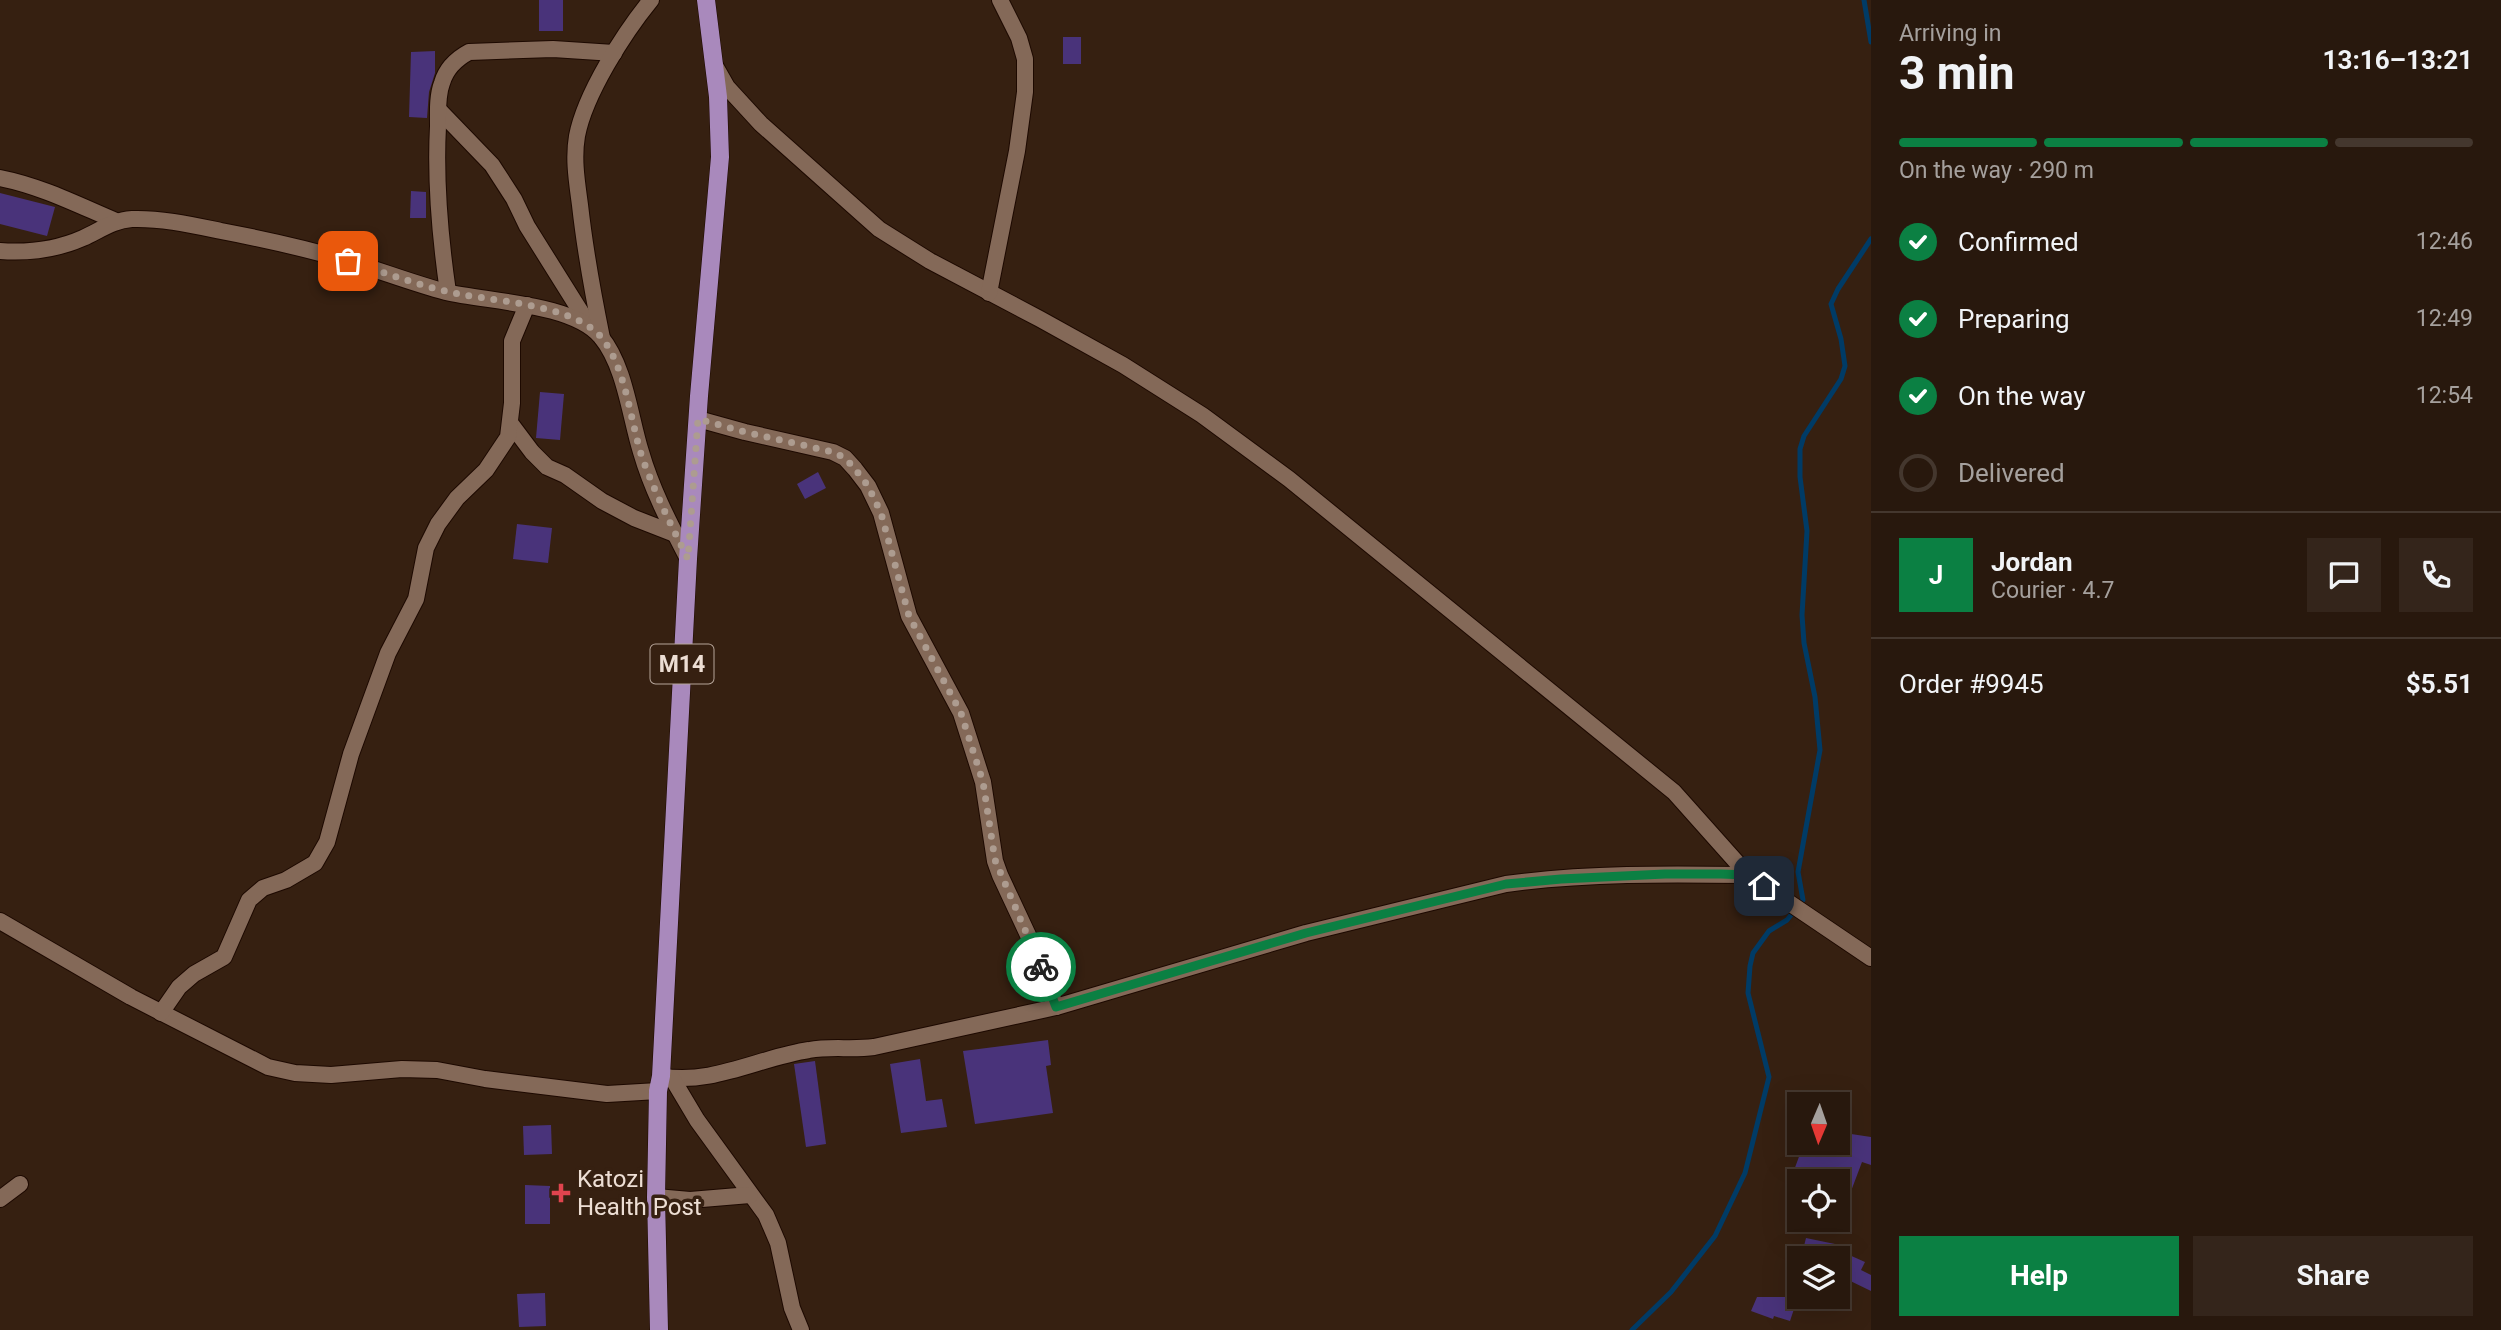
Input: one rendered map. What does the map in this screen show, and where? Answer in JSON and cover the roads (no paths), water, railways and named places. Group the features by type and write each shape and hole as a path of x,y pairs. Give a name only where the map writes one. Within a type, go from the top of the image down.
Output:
{"main road":[{"name":"M14","path":"659,1330 656,1197 664,1082 688,559 720,157 718,97 706,0"}],"street":[{"path":"602,338 585,246 575,155 580,122 614,53 651,0"},
{"path":"989,293 1017,151 1025,92 1025,59 1019,38 1000,0"},
{"path":"448,292 437,198 438,109 441,84 449,69 457,59 469,52 553,49 614,53"},
{"path":"713,62 727,87 748,110 879,229 930,261 1123,365 1202,415 1289,479 1674,792 1748,875 1871,958"},
{"path":"438,109 492,165 589,325 602,338 612,354 623,384 641,454 661,508 688,559"},
{"path":"0,178 21,182 57,195 116,221"},
{"path":"0,251 51,249 82,238 116,221 152,220 190,224 335,257 448,292 527,305 589,325"},
{"path":"161,1013 179,987 194,974 224,957 249,900 263,888 304,871 314,863 331,833 351,754 387,653 416,600 426,548 438,524 457,498 486,470 508,437 511,424 512,341 527,305"},
{"path":"698,419 833,452 850,464 868,486 881,513 909,616 961,713 983,782 995,860 1056,1007"},
{"path":"511,424 531,452 547,467 565,475 602,501 634,518 675,534"},
{"path":"0,921 161,1013 202,1031 268,1067 295,1073 331,1075 402,1069 437,1070 485,1079 607,1094 712,1074 811,1049 874,1046 1056,1007 1306,933 1506,884 1535,880 1665,874 1748,875"},
{"path":"664,1082 697,1120 766,1215 778,1243 792,1308 801,1330"},
{"path":"0,1199 20,1184"},
{"path":"656,1197 690,1200 750,1195"}],"waterway":[{"path":"1864,0 1871,42"},
{"path":"1632,1330 1671,1292 1715,1236 1745,1173 1769,1077 1748,993 1750,966 1753,953 1769,931 1787,920 1803,900 1798,872 1820,750 1802,615 1807,531 1800,477 1800,449 1804,436 1841,379 1845,366 1831,304 1871,239"}],"place":[{"name":"Katozi Health Post","path":"561,1193"}]}
